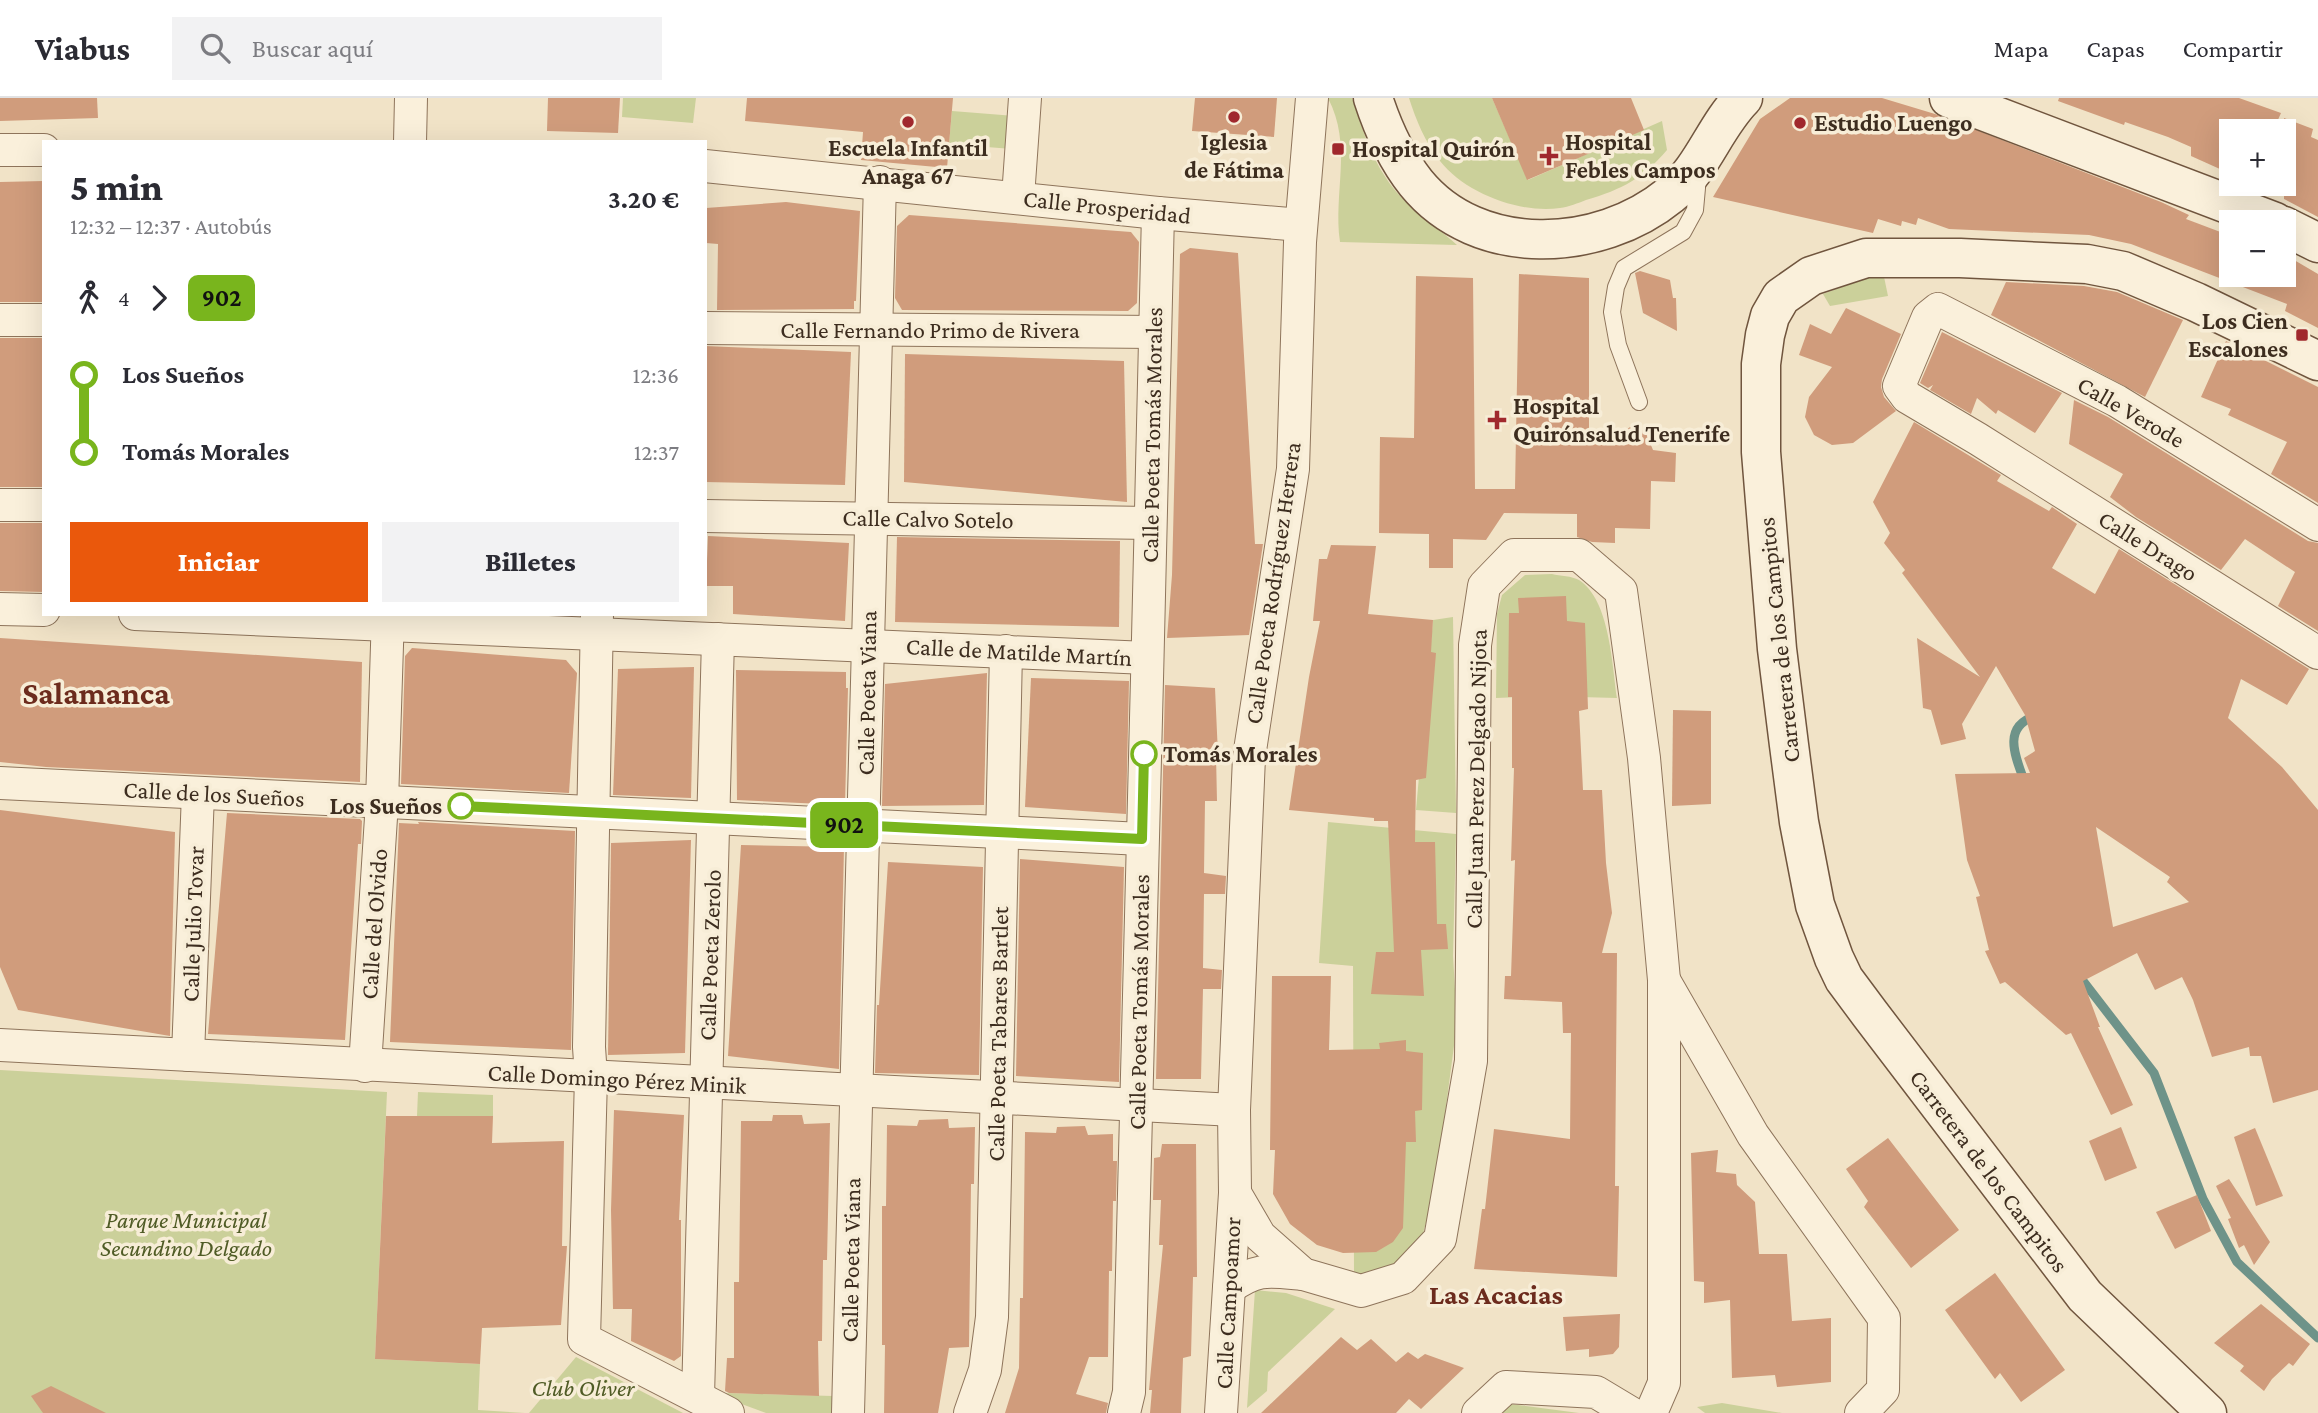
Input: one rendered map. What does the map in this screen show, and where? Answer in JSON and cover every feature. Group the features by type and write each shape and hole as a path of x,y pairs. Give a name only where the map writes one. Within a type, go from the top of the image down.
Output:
{"main road":[{"path":"1373,98 1397,156 1417,185 1449,212 1478,228 1524,239 1586,236 1628,222 1651,210 1673,193 1699,164 1743,98"},
{"path":"1949,98 2243,210"},
{"path":"2296,232 2318,243"},
{"name":"Carretera de los Campitos","path":"2207,1413 2085,1296 1844,979 1834,958 1815,905 1810,882 1787,731 1777,649 1761,452 1761,364 1770,316 1781,297 1811,276 1866,258 1960,258 2087,264 2123,271 2196,302 2318,361"}],"street":[{"path":"410,140 411,98"},
{"path":"1018,197 1025,98"},
{"name":"Calle Poeta Rodríguez Herrera","path":"1235,1193 1234,1110 1248,757 1293,469 1301,225 1312,98"},
{"path":"0,150 42,150"},
{"name":"Calle Prosperidad","path":"707,166 1158,213 1301,225"},
{"name":"Calle Poeta Viana","path":"848,1413 880,183"},
{"name":"Calle Poeta Tomás Morales","path":"1124,1413 1129,1392 1138,1106 1158,213"},
{"name":"Calle Drago","path":"1938,309 1928,317 1899,386 1907,397 2318,653"},
{"name":"Calle Verode","path":"1938,309 2117,401 2318,525"},
{"path":"0,320 42,320"},
{"name":"Calle Fernando Primo de Rivera","path":"707,328 1155,332"},
{"path":"0,505 42,505"},
{"name":"Calle Calvo Sotelo","path":"707,516 1150,523"},
{"name":"Calle Juan Perez Delgado Nijota","path":"1229,1288 1242,1278 1261,1271 1303,1274 1361,1291 1403,1278 1440,1239 1471,1061 1475,645 1484,586 1514,555 1579,555 1621,591 1644,758 1664,980 1664,1383 1651,1413"},
{"path":"0,608 42,610"},
{"name":"Calle de Matilde Martín","path":"219,616 597,624 718,639 1147,658"},
{"name":"Calle del Olvido","path":"365,1066 382,802 387,620"},
{"path":"597,624 589,1047 591,1077 584,1339 728,1413"},
{"name":"Calle Poeta Zerolo","path":"698,1397 718,639"},
{"name":"Calle Poeta Tabares Bartlet","path":"970,1413 985,1370 992,1317 1006,652"},
{"name":"Calle de los Sueños","path":"0,783 1142,839"},
{"name":"Calle Julio Tovar","path":"188,1055 198,793"},
{"name":"Calle Juan Perez Delgado Nijota","path":"1664,980 1753,1135 1884,1318 1883,1390 1861,1413"},
{"name":"Calle Domingo Pérez Minik","path":"0,1045 1234,1110"},
{"name":"Calle Juan Perez Delgado Nijota","path":"1235,1193 1260,1236 1303,1274"},
{"name":"Calle Campoamor","path":"1221,1413 1235,1193"},
{"path":"1478,1413 1506,1387 1596,1392 1631,1413"}],"lane":[{"path":"1639,402 1616,334 1612,312 1616,287 1624,268 1683,232 1695,210 1699,164"}],"green space":[{"path":"623,98 696,98 693,123 622,117"},
{"path":"1328,98 1352,98 1371,150 1393,188 1410,206 1457,245 1340,242 1338,223 1341,151 1335,116"},
{"path":"1409,98 1492,98 1528,180 1662,121 1667,150 1640,176 1611,192 1563,207 1528,208 1478,192 1451,172 1425,139"},
{"path":"952,111 1015,116 1012,149 949,144"},
{"path":"1883,272 1888,296 1830,306 1823,294"},
{"path":"1552,574 1579,580 1597,602 1608,634 1617,698 1496,698 1497,614 1502,595 1525,575"},
{"path":"1453,617 1456,813 1416,810 1433,620"},
{"path":"1328,822 1456,834 1453,956 1457,1023 1435,1190 1422,1237 1381,1277 1354,1275 1353,966 1319,963"},
{"name":"Parque Municipal Secundino Delgado","path":"0,1070 387,1092 375,1359 480,1364 478,1410 525,1413 0,1413"},
{"path":"418,1092 493,1095 493,1116 417,1116"},
{"path":"1255,1290 1286,1293 1335,1309 1268,1372 1267,1391 1247,1408"},
{"name":"Club Oliver","path":"576,1357 683,1413 529,1413"},
{"path":"725,1393 833,1396 831,1413 766,1413 728,1399"},
{"path":"1722,1403 1782,1413 1705,1413 1697,1407"},
{"path":"1510,1404 1579,1413 1500,1413"}],"building":[{"path":"0,98 97,98 98,118 0,121"},
{"path":"548,98 620,98 618,133 547,131"},
{"name":"Escuela Infantil Anaga 67","path":"747,98 953,98 947,168 861,160 863,132 745,121"},
{"name":"Iglesia de Fátima","path":"1195,98 1277,98 1274,137 1192,131"},
{"path":"1492,98 1631,98 1644,130 1527,180"},
{"path":"1790,98 1882,98 1935,114 2161,202 2189,215 2186,219 2219,231 2219,278 2131,244 2089,235 1949,229 1918,218 1916,225 1902,221 1901,226 1878,219 1873,233 1713,197 1760,119"},
{"path":"2059,98 2239,98 2281,113 2278,119 2219,119 2219,169 2191,156 2191,147 2168,137 2125,122 2124,125 2058,101"},
{"path":"2296,123 2313,129 2311,137 2318,140 2318,217 2284,199 2284,196 2296,196"},
{"path":"42,181 42,302 0,302 0,182"},
{"path":"786,202 860,211 854,309 717,310 718,244 707,243 707,208"},
{"path":"909,215 1131,232 1139,242 1137,303 1128,311 902,310 895,298 897,226"},
{"path":"1190,248 1238,253 1255,544 1263,544 1249,635 1167,638 1172,575 1180,254"},
{"path":"2296,261 2318,274 2318,328 2285,311 2287,304 2243,287 2296,287"},
{"path":"1640,271 1670,280 1673,298 1676,298 1677,331 1643,313 1635,273"},
{"name":"Hospital Quirónsalud Tenerife","path":"1519,274 1589,278 1589,431 1625,431 1630,427 1645,431 1653,450 1676,453 1675,482 1651,481 1650,529 1615,528 1615,543 1592,542 1577,537 1577,514 1504,513 1486,540 1453,539 1453,568 1429,568 1429,534 1379,533 1380,437 1414,438 1416,276 1473,278 1475,489 1515,489"},
{"path":"2006,282 2084,286 2117,292 2183,320 2145,397 1991,315"},
{"path":"1846,308 1901,334 1881,387 1884,397 1896,411 1853,443 1832,445 1814,435 1805,417 1809,397 1832,367 1799,355 1810,324 1831,334"},
{"path":"1942,332 2062,393 2035,433 1998,410 1996,414 1977,398 1971,414 1930,390 1933,385 1928,388 1920,383"},
{"path":"0,338 42,338 42,487 0,487"},
{"path":"2226,341 2318,387 2318,503 2271,474 2287,442 2228,415 2231,409 2201,397"},
{"path":"707,346 851,352 845,485 707,482"},
{"path":"905,354 1124,361 1127,502 904,482"},
{"path":"2074,400 2108,417 2308,541 2318,543 2318,631 2278,606 2295,572 2245,539 2221,570 2136,517 2110,497 2123,474 2069,444"},
{"path":"1914,422 2001,475 1997,481 2049,511 2052,507 2077,524 2052,568 2095,594 2119,549 2309,669 2287,705 2241,679 2228,718 2282,767 2318,810 2318,1090 2273,1103 2261,1056 2250,1056 2249,1047 2212,1057 2193,1000 2182,977 2155,990 2137,953 2083,981 2098,1027 2133,1105 2111,1115 2071,1033 2066,1035 2005,982 2000,984 1985,951 1989,950 1976,897 1980,896 1967,860 1955,774 2030,773 2024,758 2035,751 2025,715 1996,666 1962,724 1966,739 1941,745 1931,710 1923,708 1917,638 1980,677 1902,573 1905,570 1884,543 1890,533 1873,502","holes":["2096,827 2170,877 2167,882 2189,902 2113,927"]},
{"path":"0,523 42,523 42,592 0,591"},
{"path":"708,536 849,543 845,621 733,614 733,586 707,586"},
{"path":"897,537 1120,541 1119,627 895,622"},
{"path":"1331,545 1376,546 1368,614 1433,620 1431,652 1436,653 1426,778 1416,780 1415,842 1435,842 1437,924 1446,924 1448,949 1421,950 1424,996 1371,994 1376,952 1394,952 1388,821 1289,810 1320,621 1313,621 1319,559 1327,559"},
{"path":"1566,596 1567,621 1585,623 1588,709 1579,711 1583,790 1602,790 1612,913 1602,953 1617,953 1617,1277 1474,1269 1482,1209 1485,1209 1494,1129 1570,1139 1571,1033 1563,1033 1562,1002 1504,999 1505,976 1511,976 1515,860 1511,861 1514,768 1512,697 1508,697 1509,613 1519,613 1518,598"},
{"path":"0,638 362,662 360,782 46,767 0,762"},
{"path":"412,648 566,660 577,673 569,793 401,784 405,656"},
{"path":"694,667 691,798 613,795 618,669"},
{"path":"736,670 846,672 848,688 845,805 737,800"},
{"path":"987,673 984,805 882,806 885,684"},
{"path":"1031,678 1129,681 1126,814 1025,807"},
{"path":"1165,685 1215,688 1217,801 1205,801 1204,873 1226,876 1225,894 1204,894 1203,968 1222,970 1221,989 1203,989 1201,1079 1156,1079"},
{"path":"1673,710 1711,711 1711,804 1672,806"},
{"path":"0,810 175,832 170,1036 18,1010 0,967"},
{"path":"227,813 362,821 361,844 358,844 345,1040 208,1034"},
{"path":"418,822 575,831 571,1050 390,1042 399,823 419,824"},
{"path":"691,840 685,1053 608,1055 611,843"},
{"path":"741,845 844,847 839,1069 728,1056"},
{"path":"1020,859 1124,867 1119,1082 1016,1076"},
{"path":"888,862 983,867 979,1075 875,1073 877,1005"},
{"path":"1272,976 1331,976 1329,1050 1380,1049 1379,1043 1406,1040 1406,1051 1423,1053 1422,1110 1415,1111 1416,1142 1406,1142 1403,1228 1393,1242 1376,1252 1343,1253 1317,1245 1290,1224 1273,1194 1275,1150 1270,1150"},
{"path":"614,1110 684,1115 679,1220 681,1356 674,1361 631,1341 632,1309 613,1309 611,1210"},
{"path":"773,1115 802,1115 804,1124 830,1123 827,1260 823,1260 822,1341 818,1341 819,1396 725,1391 727,1358 734,1358 734,1282 739,1282 741,1121 772,1121"},
{"path":"386,1116 493,1116 492,1143 564,1141 562,1246 567,1246 561,1325 482,1328 480,1364 375,1359"},
{"path":"948,1119 949,1128 975,1127 974,1184 971,1184 969,1347 949,1348 938,1413 884,1413 882,1206 886,1206 887,1125 917,1126 919,1120"},
{"path":"1085,1126 1088,1135 1113,1134 1113,1161 1117,1161 1116,1201 1113,1201 1112,1271 1109,1271 1108,1357 1089,1357 1076,1394 1108,1403 1106,1413 1005,1413 1019,1368 1020,1298 1023,1298 1025,1132 1056,1133 1057,1127"},
{"path":"2121,1127 2137,1168 2105,1181 2089,1141"},
{"path":"2255,1128 2283,1196 2256,1206 2234,1137"},
{"path":"1888,1138 1959,1230 1911,1268 1864,1207 1868,1201 1846,1169"},
{"path":"1162,1144 1196,1144 1197,1277 1193,1277 1191,1356 1183,1358 1181,1413 1150,1413 1152,1390 1149,1390 1163,1245 1159,1245 1161,1200 1153,1200 1154,1158 1160,1157"},
{"path":"1718,1150 1716,1172 1736,1174 1737,1185 1755,1202 1759,1254 1787,1254 1792,1321 1831,1318 1831,1382 1777,1387 1775,1375 1732,1378 1730,1300 1704,1303 1704,1282 1694,1281 1691,1153"},
{"path":"2229,1179 2270,1242 2254,1265 2244,1245 2239,1248 2228,1219 2231,1218 2216,1186"},
{"path":"2197,1195 2211,1231 2175,1249 2156,1212"},
{"path":"1995,1273 2065,1370 2021,1402 2000,1373 1995,1379 1945,1310"},
{"path":"2261,1304 2310,1344 2293,1366 2289,1363 2264,1391 2240,1371 2244,1366 2214,1343"},
{"path":"1620,1314 1619,1347 1613,1354 1589,1357 1589,1349 1566,1351 1563,1317"},
{"path":"1341,1337 1357,1350 1371,1339 1396,1362 1408,1352 1418,1359 1425,1354 1464,1368 1421,1409 1409,1399 1396,1413 1261,1413"},
{"path":"51,1386 106,1413 43,1413 31,1396"}],"waterway":[{"path":"2025,783 2015,754 2015,735 2024,721 2035,716"},
{"path":"2080,977 2154,1073 2203,1199 2237,1262 2318,1338"}],"bus line":[{"name":"902","path":"461,806 1142,839 1144,754"}],"place":[{"name":"Iglesia de Fátima","path":"1234,117"},
{"name":"Escuela Infantil Anaga 67","path":"908,122"},
{"name":"Estudio Luengo","path":"1800,123"},
{"name":"Hospital Quirón","path":"1338,149"},
{"name":"Hospital Febles Campos","path":"1549,156"},
{"name":"Los Cien Escalones","path":"2302,335"},
{"name":"Hospital Quirónsalud Tenerife","path":"1497,420"},
{"name":"Tomás Morales","path":"1144,754"},
{"name":"Los Sueños","path":"461,806"}],"district":[{"name":"Salamanca","path":"96,693"},
{"name":"Las Acacias","path":"1496,1294"}]}
